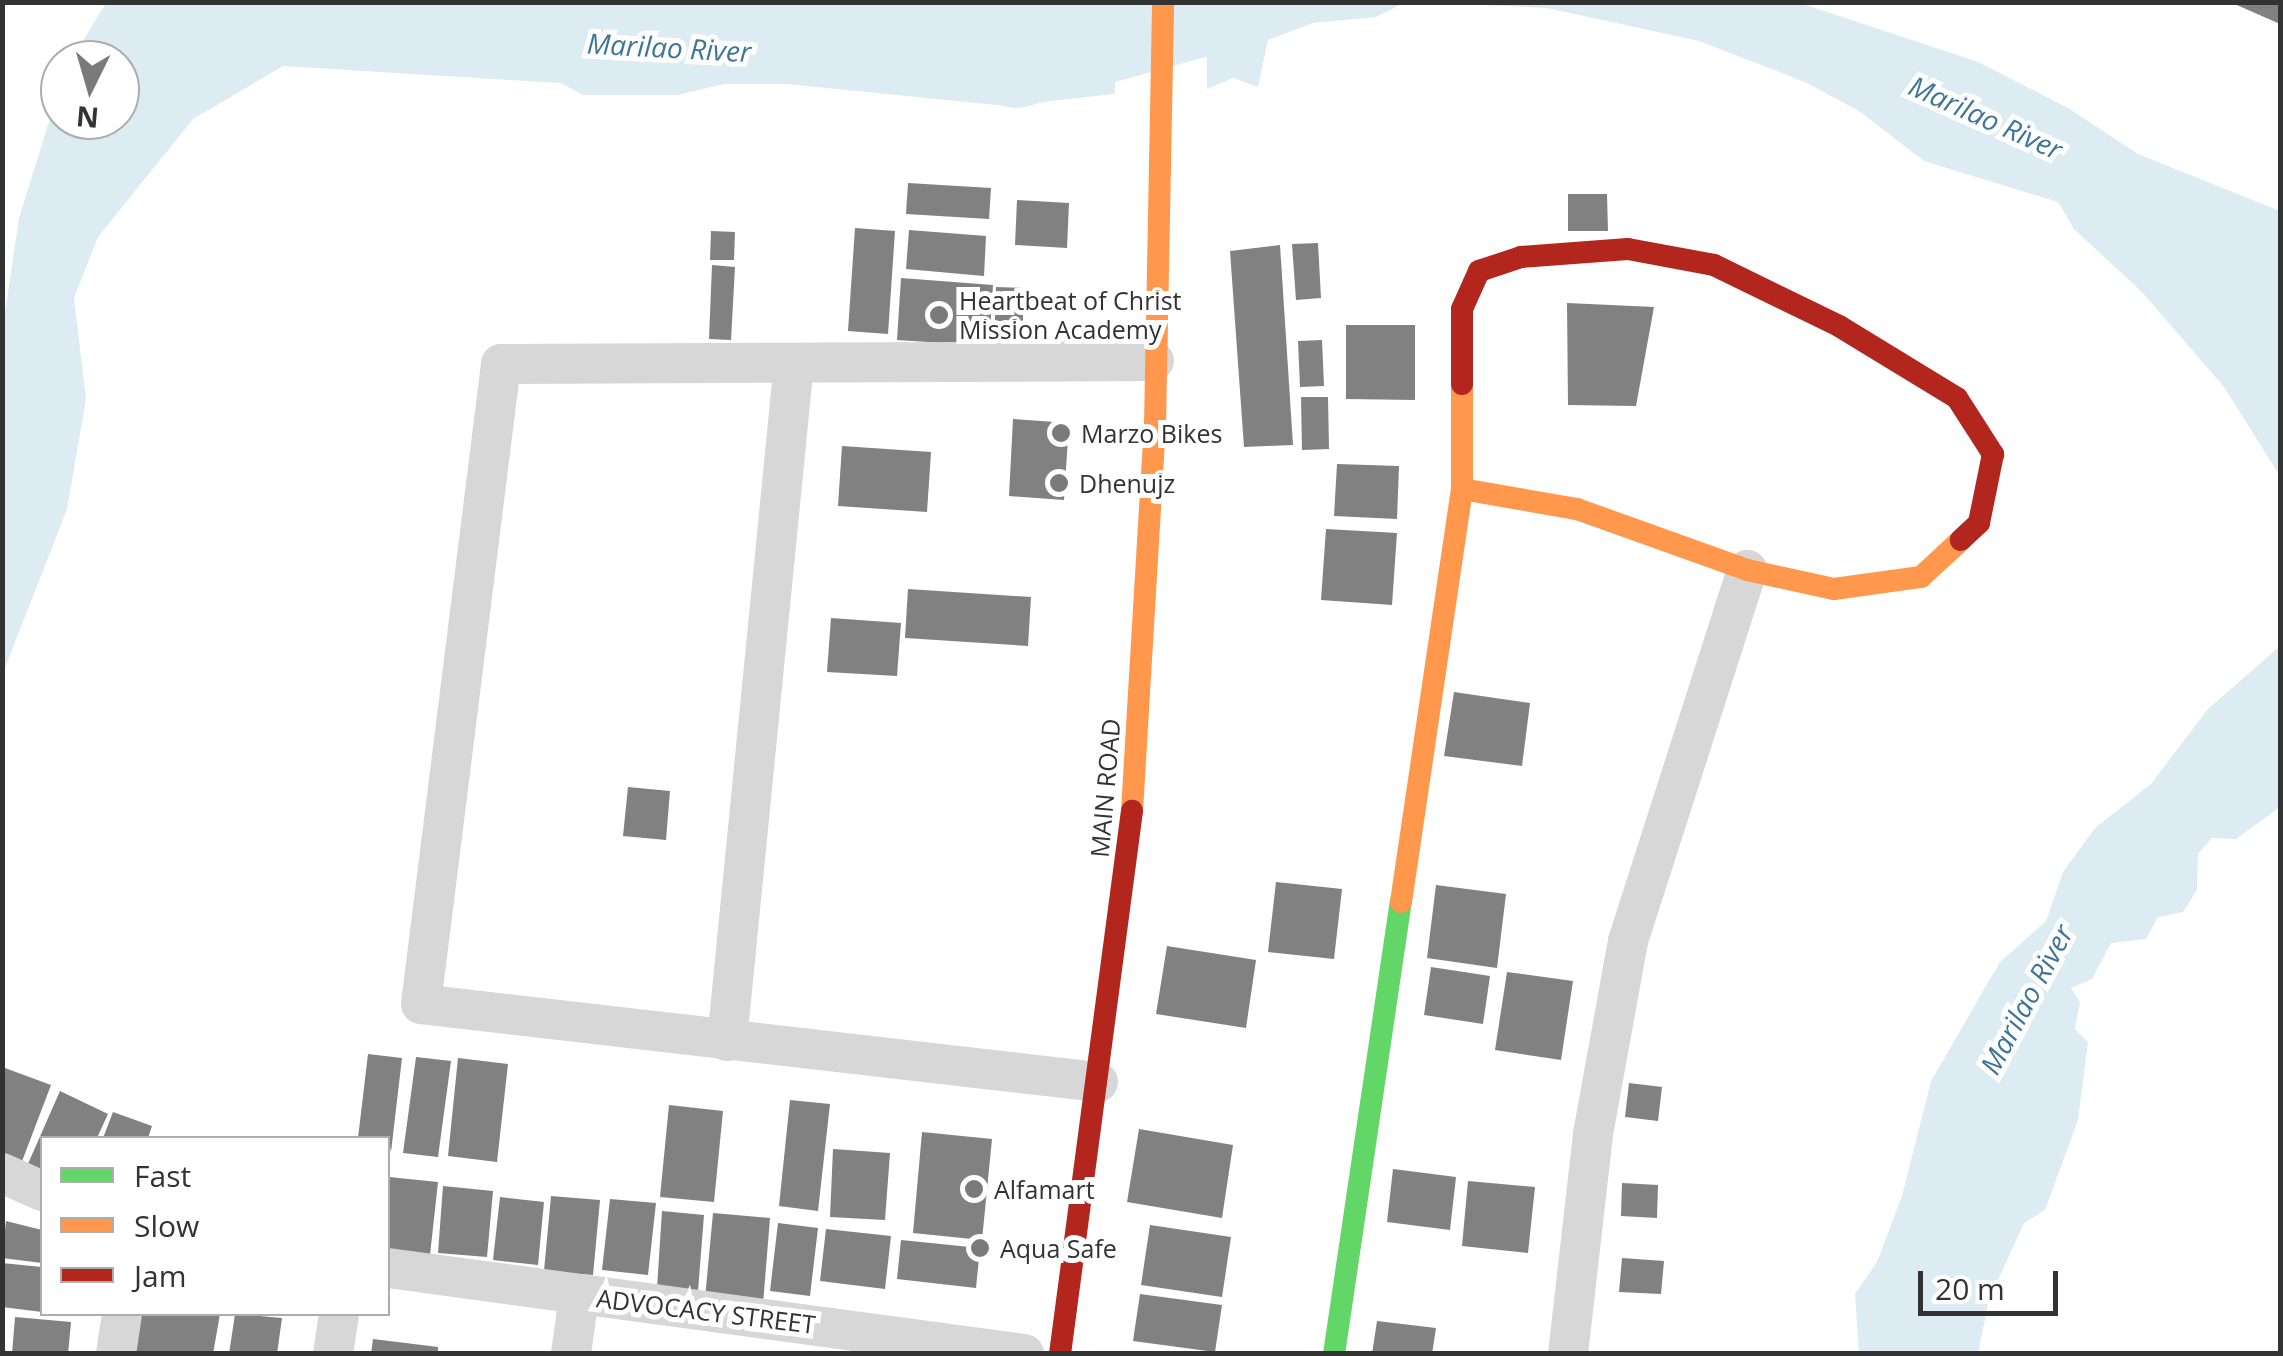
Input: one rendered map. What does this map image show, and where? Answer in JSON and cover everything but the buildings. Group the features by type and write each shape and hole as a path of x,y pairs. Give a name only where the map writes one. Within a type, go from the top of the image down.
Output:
{"street":[{"name":"MAIN ROAD","path":"1060,1354 1136,784 1161,224 1163,2"},
{"path":"1334,1354 1462,489 1462,309 1479,271 1521,256 1628,249 1714,265 1838,326 1957,398 1993,454 1980,523 1921,577 1834,590 1746,570 1576,509 1462,489"},
{"path":"1098,1082 421,1004 501,364 1154,362"},
{"path":"727,1041 794,363"},
{"path":"1568,1354 1593,1134 1628,941 1746,570"},
{"path":"2,1173 40,1190"},
{"name":"ADVOCACY STREET","path":"390,1268 579,1296 798,1338 1024,1354"},
{"path":"570,1354 579,1296"},
{"path":"116,1354 122,1316"},
{"path":"333,1354 339,1316"}],"water":[{"path":"106,3 1123,3 1122,93 1006,106 787,84 724,84 677,95 583,95 561,83 283,66 193,119 98,237 74,298 86,399 67,509 3,673 2,333 19,218 43,140 140,140 140,40 83,40"},
{"path":"1197,3 1404,3 1376,17 1313,23 1268,40 1258,87 1233,78 1196,94"},
{"path":"1441,3 1800,3 1978,62 2068,108 2138,154 2280,211 2280,476 2224,387 2142,292 2074,229 2058,202 1924,161 1859,111 1805,82 1699,41 1547,8"},
{"path":"2280,646 2280,807 2236,839 2212,838 2198,854 2197,890 2183,912 2158,917 2146,939 2111,943 2092,979 2071,988 2080,1002 2075,1029 2088,1042 2078,1120 2045,1210 2024,1223 1989,1300 1978,1353 1859,1353 1855,1294 1877,1262 1902,1196 1931,1081 2000,962 2046,921 2063,872 2095,828 2151,784 2208,709"}],"pier":[{"path":"1116,2 1128,3 1127,94 1115,99"},
{"path":"1192,2 1207,3 1207,96 1196,99 1191,95"}],"waterway":[{"name":"Marilao River","path":"1016,67 1251,2"}],"traffic: fast":[{"path":"1334,1354 1401,902"}],"traffic: slow":[{"path":"1132,811 1155,425 1163,2"},
{"path":"1401,902 1462,489 1462,384"},
{"path":"1462,489 1577,509 1747,570 1834,589 1921,577 1961,540"}],"traffic: jam":[{"path":"1462,384 1462,309 1479,271 1521,257 1628,249 1714,265 1839,326 1957,398 1993,454 1979,523 1961,540"},
{"path":"1060,1354 1132,811"}],"place":[{"name":"Heartbeat of Christ Mission Academy","path":"939,315"},
{"name":"Marzo Bikes","path":"1061,433"},
{"name":"Dhenujz","path":"1059,483"},
{"name":"Alfamart","path":"974,1189"},
{"name":"Aqua Safe","path":"980,1248"}]}
